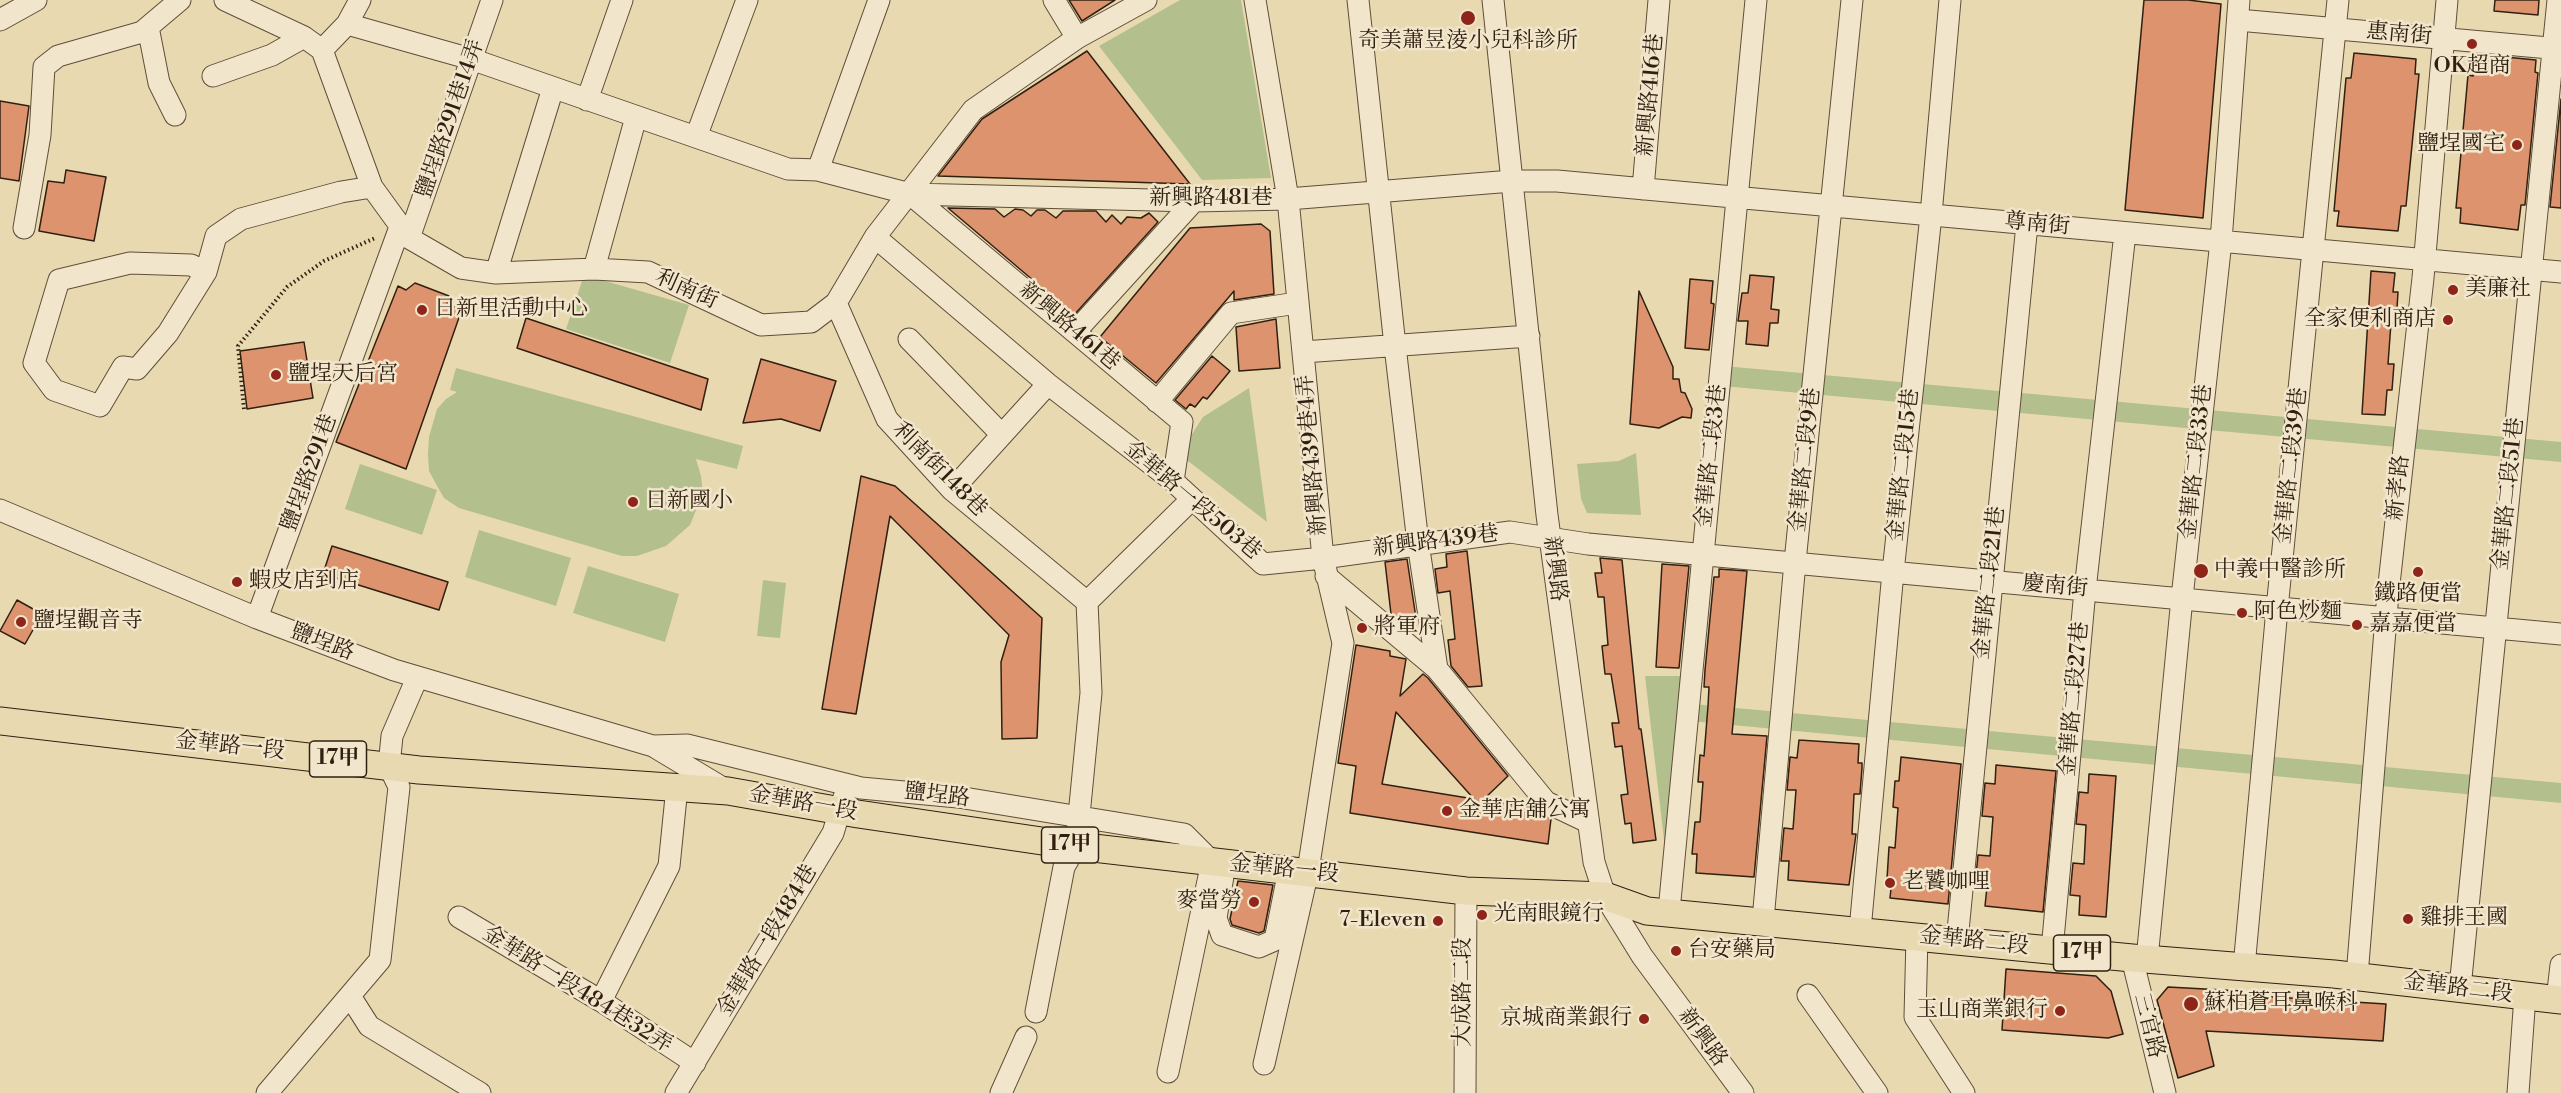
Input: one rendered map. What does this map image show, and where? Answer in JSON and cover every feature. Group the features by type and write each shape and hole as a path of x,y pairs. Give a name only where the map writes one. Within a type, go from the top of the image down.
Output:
{"main road":[{"name":"金華路一段","path":"0,722 389,766 728,791 1076,846 1466,891 1605,896"},
{"name":"金華路二段","path":"1605,896 1647,911 1763,920 2052,951 2357,976 2559,1000"}],"street":[{"path":"0,20 36,0"},
{"path":"24,228 40,135 45,67 58,56 142,32 180,0"},
{"path":"225,0 304,37 322,50 347,24 360,0"},
{"name":"鹽埕路291巷14弄","path":"402,234 492,0"},
{"path":"587,99 622,0"},
{"path":"696,137 747,0"},
{"path":"818,170 879,0"},
{"path":"1054,0 1077,38"},
{"name":"利南街","path":"322,50 372,187 402,234 461,268 496,273 594,269 648,272 761,325 811,322 836,303 875,237 973,110 1077,38 1146,0"},
{"name":"新興路439巷4弄","path":"1255,0 1288,199 1324,567"},
{"path":"1359,0 1395,346 1437,669"},
{"name":"新興路","path":"1492,0 1550,537 1594,862 1605,896 1642,956 1743,1093"},
{"name":"新興路416巷","path":"1643,189 1659,0"},
{"name":"金華路二段3巷","path":"1670,911 1756,0"},
{"name":"金華路二段9巷","path":"1763,920 1852,0"},
{"name":"金華路二段15巷","path":"1860,930 1950,0"},
{"name":"金華路二段39巷","path":"2244,967 2338,0"},
{"name":"新孝路","path":"2357,976 2386,617 2424,260 2447,0"},
{"name":"金華路二段51巷","path":"2460,988 2495,628 2557,49 2558,0"},
{"name":"惠南街","path":"2238,10 2336,29 2557,49"},
{"name":"金華路二段33巷","path":"2140,959 2221,242 2238,10"},
{"path":"347,24 471,59 788,169 818,170 910,194"},
{"path":"148,27 159,83 175,115"},
{"path":"213,76 272,55 304,37"},
{"path":"496,273 553,87"},
{"path":"594,269 636,117"},
{"name":"新興路481巷","path":"910,194 1194,201 1288,199 1512,181"},
{"name":"尊南街","path":"1512,181 1557,181 2561,272"},
{"path":"206,272 191,265 130,263 59,280 34,363 54,390 100,406 123,367 136,369 168,333 206,272 216,236 241,219 341,192 372,187"},
{"name":"新興路461巷","path":"910,194 1182,422 1173,481"},
{"path":"1075,332 1194,201"},
{"name":"金華路二段21巷","path":"1957,941 1990,581 2027,224"},
{"name":"金華路二段27巷","path":"2052,951 2085,590 2125,233"},
{"name":"鹽埕路291巷","path":"257,618 402,234"},
{"name":"金華路一段503巷","path":"875,237 1048,384 1173,481 1263,564 1324,567"},
{"name":"利南街148巷","path":"836,303 887,419 952,490 1087,602"},
{"path":"1157,402 1231,313 1297,303"},
{"path":"1303,352 1529,336"},
{"path":"909,339 1002,435"},
{"path":"952,490 1048,384"},
{"path":"1036,1012 1064,867 1076,846 1080,819 1091,693 1087,602 1192,499"},
{"name":"鹽埕路","path":"0,510 257,618 417,678 653,746 728,791"},
{"name":"新興路439巷","path":"1324,567 1419,543 1510,532 1550,537"},
{"name":"慶南街","path":"1550,537 1588,544 2561,634"},
{"path":"1324,567 1437,669 1546,802 1588,822"},
{"path":"1264,1064 1298,870 1343,643 1324,567"},
{"path":"267,1093 380,960 399,787 389,766 392,736 417,678"},
{"name":"鹽埕路","path":"653,746 687,745 848,784 958,797 1080,819 1184,834 1219,862"},
{"name":"金華路一段484巷","path":"678,1092 833,832 848,784"},
{"path":"601,1001 669,866 677,787"},
{"path":"1219,862 1216,918 1222,935 1259,947 1275,940 1298,870"},
{"path":"1168,1072 1219,862"},
{"name":"大成路二段","path":"1464,1093 1463,929 1466,891"},
{"name":"金華路一段484巷32弄","path":"459,917 601,1001 695,1063"},
{"path":"1917,936 1915,1017 1964,1093"},
{"name":"三官路","path":"2140,959 2165,1093"},
{"path":"2559,1000 2561,965"},
{"path":"1808,995 1878,1093"},
{"path":"350,996 369,1026 480,1093"},
{"path":"2518,1093 2525,996"},
{"path":"1001,1093 1026,1037"}],"path":[{"path":"244,409 238,346 287,287 324,261 382,235 402,234"}],"green space":[{"path":"1180,0 1241,0 1271,178 1202,180 1099,46"},
{"path":"584,275 689,305 670,363 566,329"},
{"path":"1724,366 2561,442 2561,462 1723,386"},
{"path":"456,368 743,446 737,469 696,459 703,493 690,525 666,546 637,556 622,556 459,508 444,498 429,471 428,454 429,437 437,409 457,392 450,390"},
{"path":"1249,388 1267,522 1179,454 1203,417"},
{"path":"1636,453 1641,515 1587,513 1581,499 1577,464 1619,461"},
{"path":"360,464 437,490 422,535 345,509"},
{"path":"479,530 571,558 556,606 465,577"},
{"path":"588,566 679,594 665,642 573,613"},
{"path":"763,580 786,583 780,638 757,636"},
{"path":"1645,676 1683,676 1681,703 2561,783 2561,803 1679,720 1666,857"}],"building":[{"path":"1069,0 1115,0 1082,21"},
{"path":"2144,0 2188,0 2221,4 2203,218 2125,210"},
{"path":"2495,0 2539,0 2538,15 2494,11"},
{"path":"1087,51 1190,184 938,176 982,119"},
{"path":"2354,53 2416,59 2415,74 2419,74 2406,206 2401,206 2398,231 2337,226 2339,211 2334,211 2346,78 2351,78"},
{"path":"2475,54 2536,60 2535,72 2538,73 2525,205 2521,205 2518,230 2460,223 2461,208 2456,208 2468,75 2473,76"},
{"path":"2561,99 2561,208 2550,207"},
{"path":"0,101 29,106 19,181 0,178"},
{"path":"66,170 106,177 94,241 39,231 48,181 64,183"},
{"path":"948,208 995,209 1004,217 1015,209 1023,210 1031,216 1037,210 1045,210 1056,218 1063,211 1096,211 1106,222 1112,215 1121,224 1127,217 1141,218 1149,213 1158,222 1074,315"},
{"path":"1261,224 1270,231 1274,294 1234,300 1234,291 1156,383 1100,337 1190,228"},
{"path":"2371,271 2395,273 2393,292 2398,292 2396,324 2391,323 2388,364 2394,364 2392,390 2387,390 2385,415 2362,414"},
{"path":"1750,275 1774,277 1771,309 1779,310 1778,323 1770,323 1768,346 1746,344 1748,321 1738,321 1742,293 1748,293"},
{"path":"1690,279 1713,281 1711,303 1714,304 1709,350 1685,348"},
{"path":"415,283 449,296 447,305 462,309 406,469 336,442 398,286 406,290"},
{"path":"1639,291 1673,367 1673,379 1679,379 1681,392 1685,393 1692,409 1691,418 1682,417 1659,428 1630,424"},
{"path":"526,318 708,379 701,410 517,348"},
{"path":"1276,319 1280,368 1239,371 1236,327"},
{"name":"鹽埕天后宮","path":"304,342 313,398 247,409 240,351"},
{"path":"1212,356 1230,371 1207,399 1203,397 1195,407 1190,404 1186,409 1175,400"},
{"path":"761,359 836,381 820,431 781,419 743,423"},
{"path":"861,476 895,486 1042,618 1037,738 1002,739 1001,662 1009,635 890,516 856,714 822,709"},
{"path":"332,546 448,582 439,610 323,574"},
{"path":"1467,551 1482,686 1468,687 1451,666 1448,640 1455,639 1450,591 1438,593 1435,569 1447,567 1446,554"},
{"path":"1600,558 1622,560 1639,729 1641,729 1656,840 1633,843 1631,823 1625,824 1621,795 1628,794 1622,746 1615,747 1612,723 1619,723 1611,674 1605,674 1602,646 1608,645 1604,597 1598,597 1595,573 1602,573"},
{"path":"1407,559 1416,618 1398,620 1391,614 1385,562"},
{"path":"1662,564 1689,566 1679,668 1656,667"},
{"path":"1719,569 1747,571 1732,734 1767,736 1754,877 1696,873 1697,854 1692,854 1695,822 1700,822 1703,782 1698,782 1700,755 1704,756 1709,687 1704,687 1705,670 1714,577 1719,577"},
{"name":"鹽埕觀音寺","path":"17,600 42,614 25,644 0,631"},
{"path":"1356,645 1390,651 1390,656 1406,659 1400,696 1423,674 1508,776 1483,800 1534,808 1551,819 1548,844 1350,813 1356,766 1338,763","holes":["1396,712 1474,799 1382,784"]},
{"path":"1799,740 1859,744 1858,763 1862,763 1862,768 1860,794 1854,794 1852,834 1856,834 1849,885 1788,880 1789,861 1781,861 1784,828 1793,829 1796,790 1787,790 1790,757 1797,758"},
{"path":"1901,757 1961,764 1948,904 1890,898 1892,879 1887,879 1889,847 1895,848 1898,808 1893,807 1895,781 1899,781"},
{"path":"1996,765 2056,771 2043,912 1985,906 1987,887 1975,887 1978,855 1990,856 1993,817 1982,816 1985,783 1995,784"},
{"path":"2089,774 2116,776 2106,917 2079,915 2080,896 2070,895 2073,863 2084,864 2086,825 2076,824 2079,792 2088,793"},
{"name":"麥當勞","path":"1238,881 1273,885 1264,931 1259,933 1232,925 1230,919"},
{"name":"玉山商業銀行","path":"2006,969 2096,976 2111,991 2123,1034 2108,1038 2002,1030"},
{"path":"2168,987 2242,991 2242,995 2386,1004 2383,1041 2206,1031 2214,1066 2178,1078 2157,1000"}],"place":[{"name":"奇美蕭昱淩小兒科診所","path":"1468,18"},
{"name":"OK超商","path":"2472,44"},
{"name":"鹽埕國宅","path":"2517,145"},
{"name":"美廉社","path":"2453,290"},
{"name":"日新里活動中心","path":"422,310"},
{"name":"全家便利商店","path":"2448,320"},
{"name":"鹽埕天后宮","path":"276,375"},
{"name":"日新國小","path":"633,502"},
{"name":"中義中醫診所","path":"2201,571"},
{"name":"鐵路便當","path":"2418,572"},
{"name":"蝦皮店到店","path":"237,582"},
{"name":"阿色炒麵","path":"2242,613"},
{"name":"鹽埕觀音寺","path":"21,622"},
{"name":"嘉嘉便當","path":"2357,625"},
{"name":"將軍府","path":"1362,628"},
{"name":"金華店舖公寓","path":"1447,811"},
{"name":"老饕咖哩","path":"1890,883"},
{"name":"麥當勞","path":"1254,902"},
{"name":"光南眼鏡行","path":"1482,915"},
{"name":"雞排王國","path":"2408,919"},
{"name":"7-Eleven","path":"1438,921"},
{"name":"台安藥局","path":"1676,951"},
{"name":"蘇柏蒼耳鼻喉科","path":"2191,1004"},
{"name":"玉山商業銀行","path":"2060,1011"},
{"name":"京城商業銀行","path":"1644,1019"}]}
